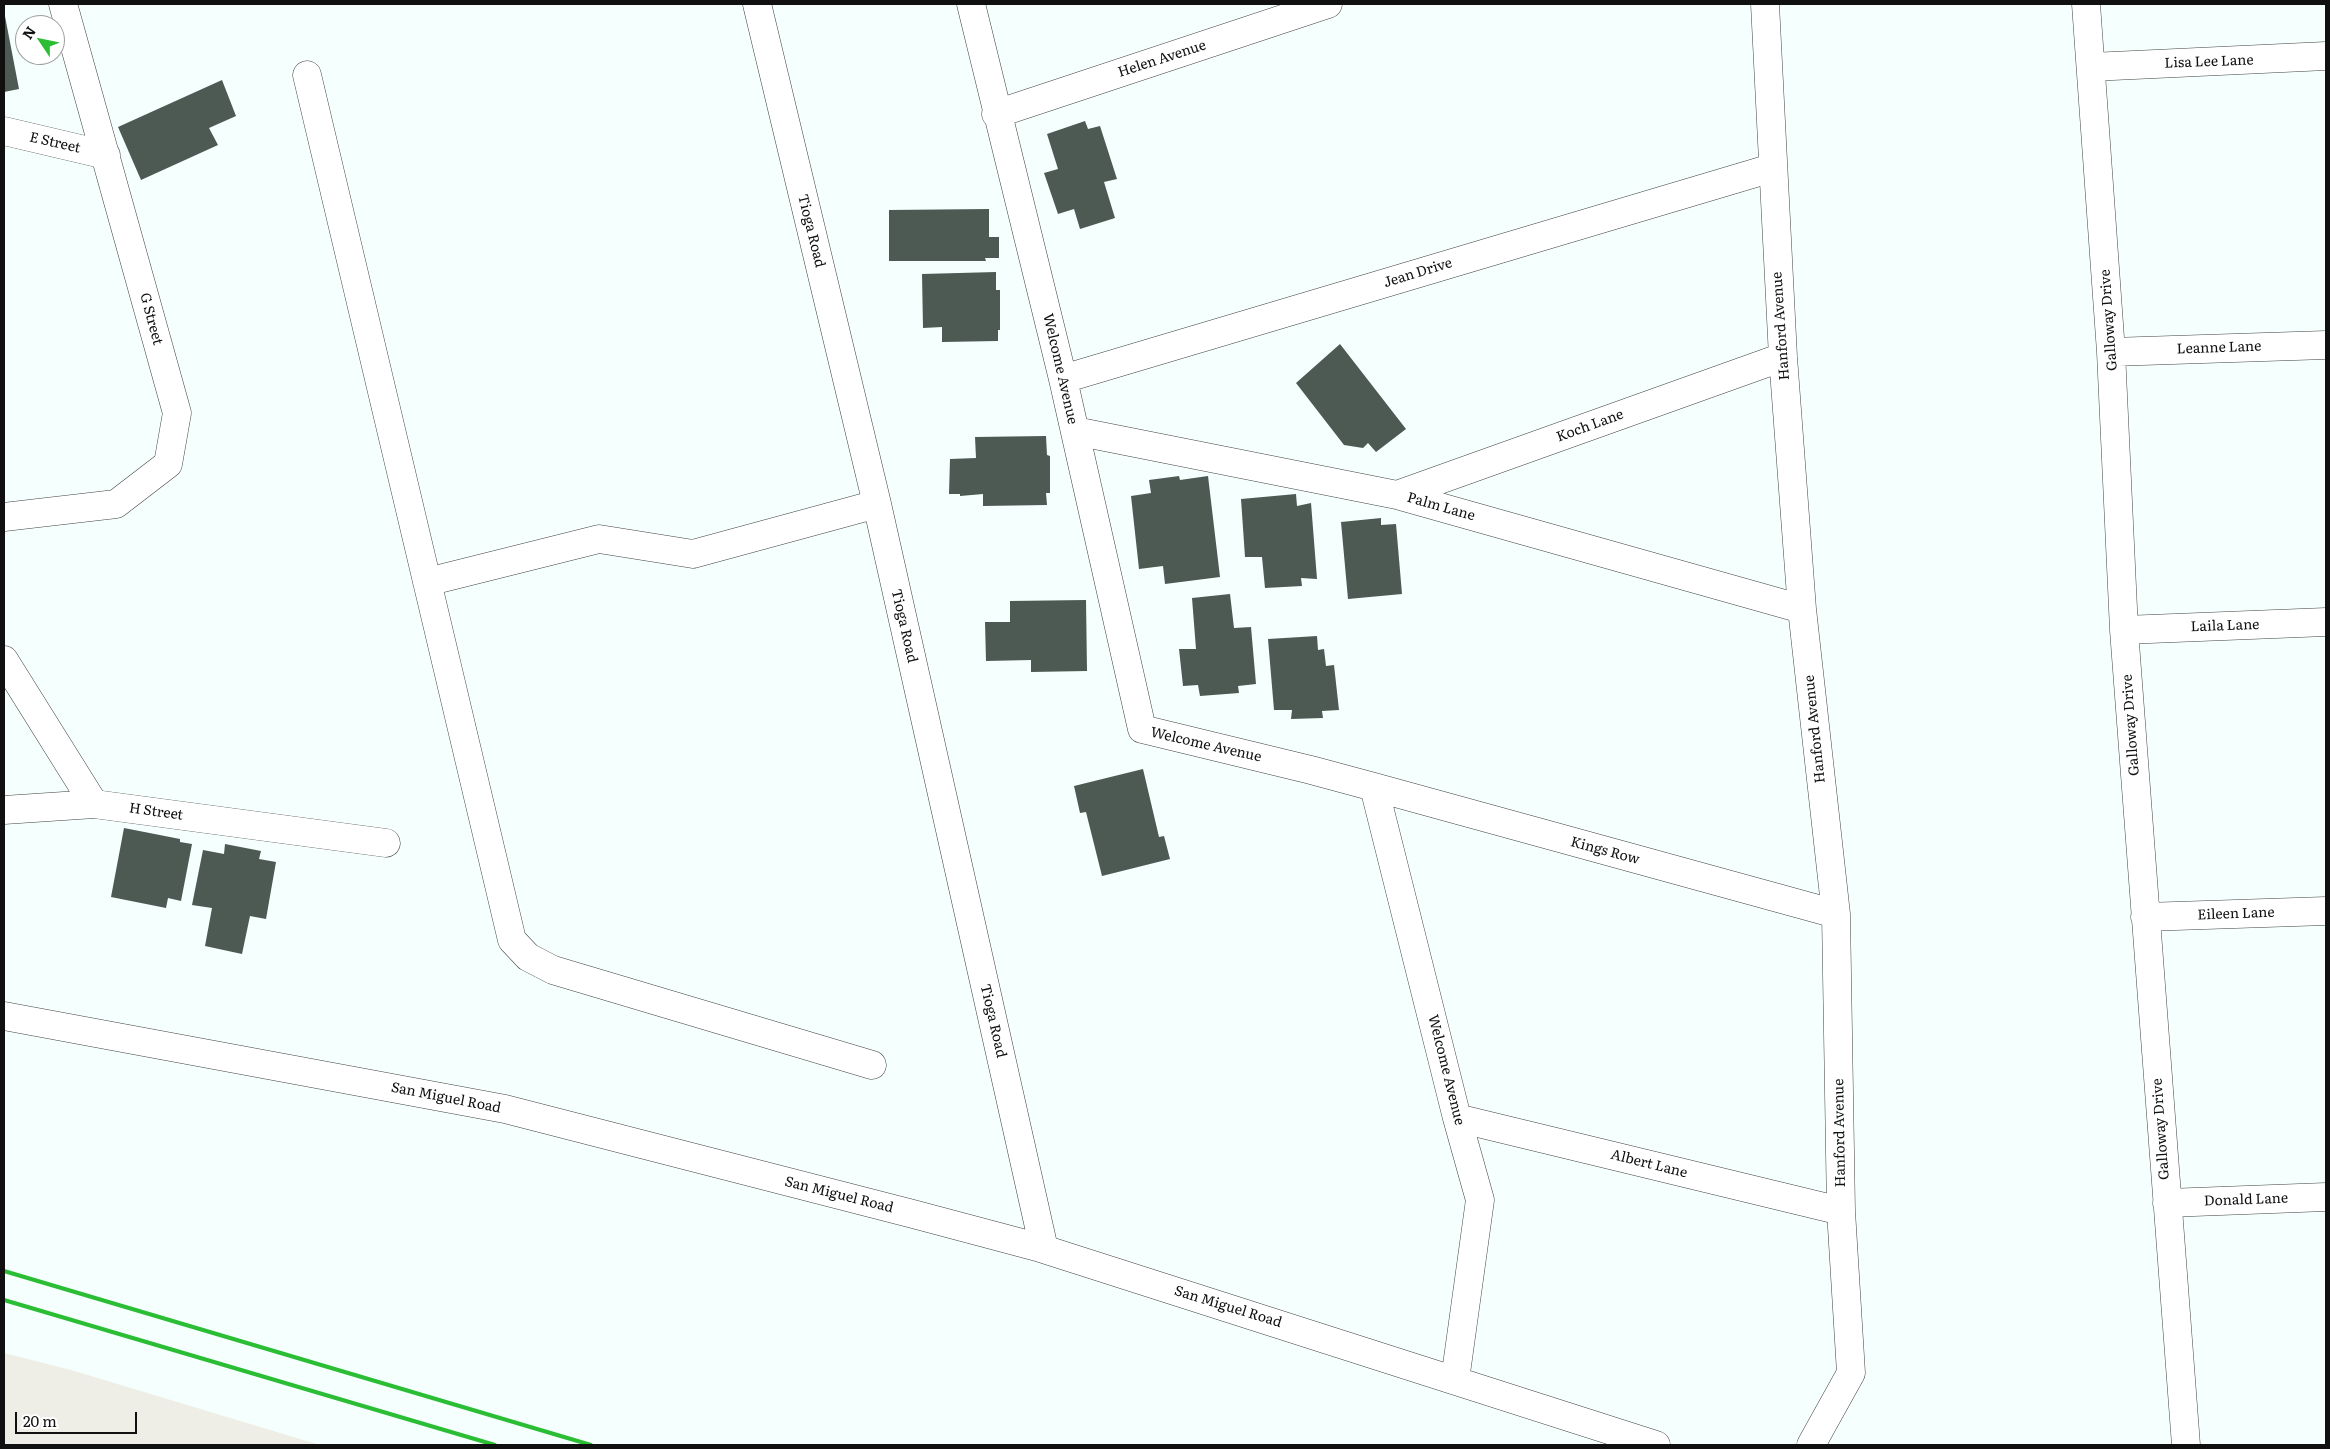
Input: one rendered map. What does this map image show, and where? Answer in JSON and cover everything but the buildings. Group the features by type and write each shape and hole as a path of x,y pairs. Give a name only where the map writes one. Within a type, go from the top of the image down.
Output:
{"street":[{"name":"G Street","path":"4,517 116,504 168,464 177,413 63,4"},
{"name":"Tioga Road","path":"757,4 877,504 1044,1250"},
{"name":"Welcome Avenue","path":"971,4 996,114 1063,379 1142,730 1374,787 1457,1118 1480,1200 1455,1380"},
{"name":"Helen Avenue","path":"996,114 1328,4"},
{"name":"Hanford Avenue","path":"1765,4 1783,357 1802,609 1836,914 1841,1211 1851,1373 1811,1445"},
{"name":"Galloway Drive","path":"2086,4 2111,352 2124,630 2186,1445"},
{"name":"Lisa Lee Lane","path":"2091,66 2326,56"},
{"path":"307,75 512,940 528,957 553,970 872,1065"},
{"name":"E Street","path":"4,131 106,155"},
{"name":"Jean Drive","path":"1063,379 1772,168"},
{"name":"Leanne Lane","path":"2111,352 2326,345"},
{"name":"Koch Lane","path":"1397,495 1783,357"},
{"name":"Palm Lane","path":"1075,431 1397,495 1802,609"},
{"path":"428,582 599,539 693,554 877,504"},
{"name":"Laila Lane","path":"2124,630 2326,622"},
{"path":"4,660 94,804"},
{"name":"Kings Row","path":"1374,787 1836,914"},
{"name":"H Street","path":"4,810 94,804 386,843"},
{"name":"Eileen Lane","path":"2145,917 2326,911"},
{"name":"San Miguel Road","path":"4,1016 506,1110 913,1214 1044,1250 1656,1445"},
{"name":"Albert Lane","path":"1457,1118 1841,1211"},
{"name":"Donald Lane","path":"2167,1203 2326,1197"}],"shaded area":[{"path":"4,1353 71,1370 320,1445 4,1445"}],"railway":[{"path":"4,1271 591,1445"},
{"path":"4,1300 495,1445"}]}
